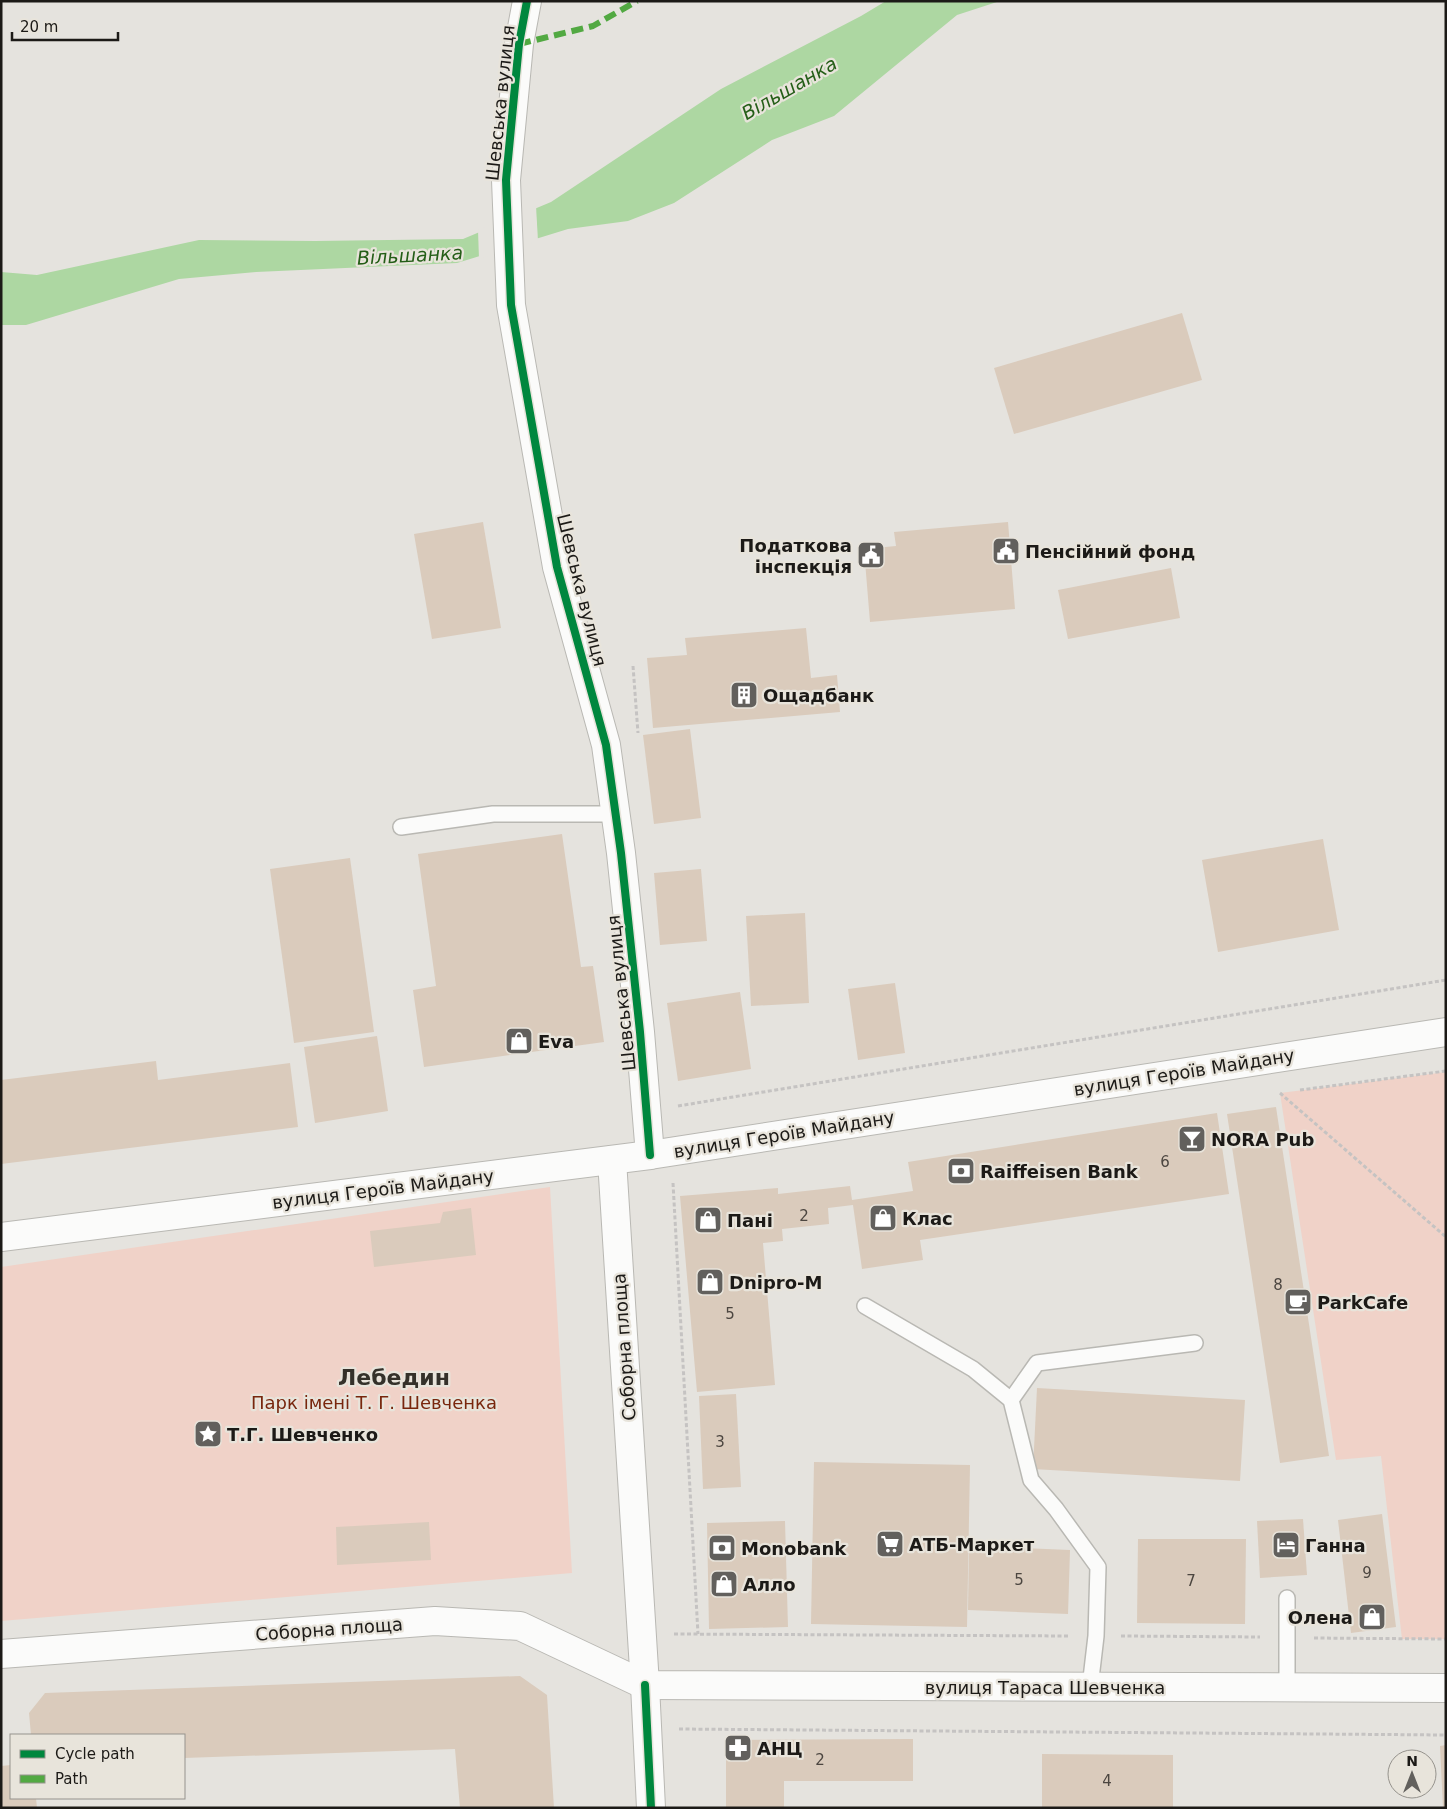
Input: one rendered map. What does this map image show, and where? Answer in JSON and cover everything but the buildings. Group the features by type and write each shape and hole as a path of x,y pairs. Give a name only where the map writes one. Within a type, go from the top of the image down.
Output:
{"main road":[{"name":"Шевська вулиця","path":"526,1 519,44 506,180 511,305 557,567 606,745 622,853 640,1032 661,1154"},
{"name":"вулиця Героїв Майдану","path":"1,1237 661,1154 1446,1032"},
{"name":"Соборна площа","path":"612,1160 648,1729 651,1808"},
{"name":"Соборна площа","path":"1,1654 435,1621 520,1626 645,1685"},
{"name":"вулиця Тараса Шевченка","path":"645,1685 1446,1688"}],"lane":[{"path":"401,827 493,814 616,814"},
{"path":"865,1306 972,1369 1011,1400 1031,1480 1056,1509 1098,1567 1096,1636 1090,1687"},
{"path":"1011,1400 1037,1364 1195,1343"},
{"path":"1287,1598 1287,1688"}],"path":[{"path":"678,1106 1446,980"},
{"path":"1299,1090 1446,1071"},
{"path":"1289,1091 1280,1092 1446,1237"},
{"path":"661,1154 698,1634"},
{"path":"642,1634 1446,1639"},
{"path":"648,1729 1446,1735"}],"green space":[{"path":"1446,1072 1446,1639 1402,1639 1381,1456 1336,1460 1280,1093"},
{"name":"Парк імені Т. Г. Шевченка","path":"550,1187 572,1573 1,1621 1,1267"}],"water":[{"name":"Вільшанка","path":"886,1 1000,1 957,15 834,116 772,140 674,203 628,221 568,229 457,263 256,272 179,279 26,325 1,325 1,272 37,275 199,240 463,239 551,202 721,89"}],"pier":[{"path":"536,206 538,241 479,259 478,230"}],"marked path":[{"path":"519,44 593,26 637,1"}],"cycle path":[{"path":"527,1 519,44 506,180 511,305 557,567 606,745 621,853 640,1032 650,1155"},
{"path":"645,1685 651,1808"}],"place":[{"name":"Пенсійний фонд","path":"1006,551"},
{"name":"Податкова інспекція","path":"871,555"},
{"name":"Ощадбанк","path":"744,695"},
{"name":"Eva","path":"519,1041"},
{"name":"NORA Pub","path":"1192,1139"},
{"name":"Raiffeisen Bank","path":"961,1171"},
{"name":"Клас","path":"883,1218"},
{"name":"Пані","path":"708,1220"},
{"name":"Dnipro-M","path":"710,1282"},
{"name":"ParkCafe","path":"1298,1302"},
{"name":"Т.Г. Шевченко","path":"208,1434"},
{"name":"АТБ-Маркет","path":"890,1544"},
{"name":"Ганна","path":"1286,1545"},
{"name":"Monobank","path":"722,1548"},
{"name":"Алло","path":"724,1584"},
{"name":"Олена","path":"1372,1617"},
{"name":"АНЦ","path":"738,1748"}],"district":[{"name":"Лебедин","path":"394,1377"}]}
